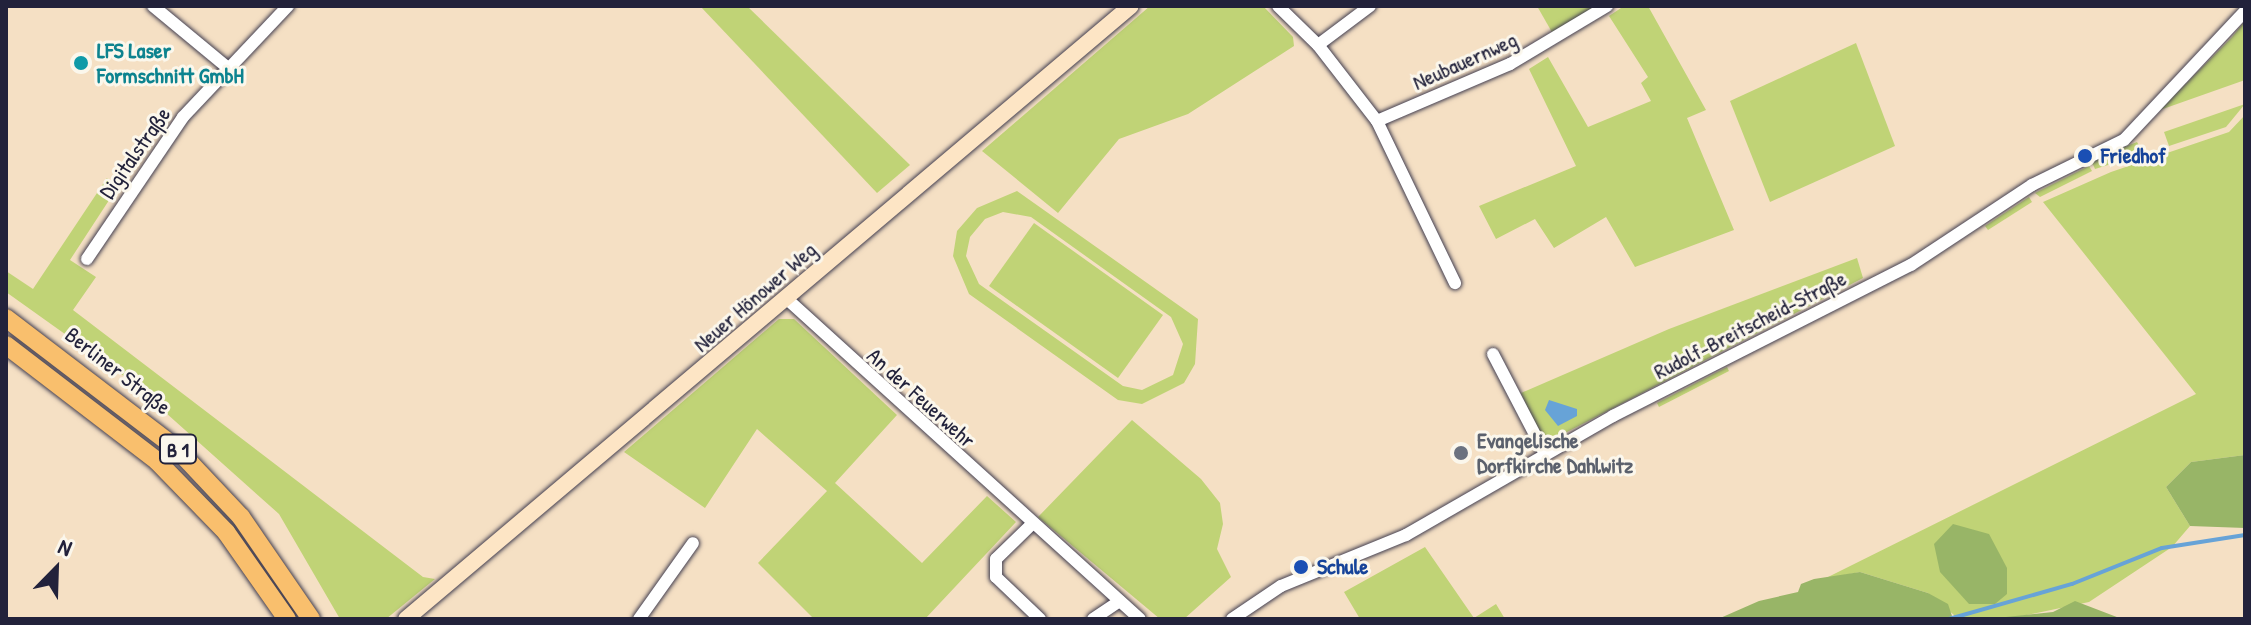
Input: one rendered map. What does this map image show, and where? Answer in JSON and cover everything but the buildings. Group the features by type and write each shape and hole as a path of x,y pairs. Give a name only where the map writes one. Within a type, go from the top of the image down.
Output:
{"main road":[{"name":"Neuer Hönower Weg","path":"410,618 1131,6"},
{"name":"Berliner Straße","path":"6,318 122,402 197,468 269,553 311,619"},
{"name":"Berliner Straße","path":"6,345 157,461 226,532 287,619"}],"street":[{"path":"153,6 228,68"},
{"name":"Digitalstraße","path":"87,259 177,125 288,6"},
{"path":"1278,6 1318,45 1377,121 1455,283"},
{"path":"1318,45 1370,6"},
{"name":"Neubauernweg","path":"1377,121 1521,58 1607,6"},
{"name":"Rudolf-Breitscheid-Straße","path":"1232,619 1281,586 1406,535 1545,454 1911,265 2032,185 2124,140 2245,11"},
{"name":"An der Feuerwehr","path":"787,299 1140,619"},
{"path":"1493,354 1545,454"},
{"path":"1032,524 996,559 996,577 1040,619"},
{"path":"639,619 693,543"},
{"path":"1093,619 1120,601"},
{"path":"1019,619 1029,608"}],"green space":[{"path":"700,6 747,6 910,165 877,193"},
{"path":"1150,6 1263,6 1293,37 1294,46 1188,114 1119,139 1058,213 982,151"},
{"path":"1537,6 1597,6 1553,34"},
{"path":"1624,6 1648,6 1706,110 1687,118 1734,230 1635,267 1606,217 1554,248 1535,219 1496,239 1479,206 1576,166 1529,69 1548,57 1588,127 1651,101 1641,83 1648,77 1609,16"},
{"path":"2245,21 2245,80 2160,110 2232,37"},
{"path":"1856,43 1895,146 1770,202 1730,101"},
{"path":"2245,104 2226,127 2169,146 2164,132"},
{"path":"2245,115 2245,455 2191,462 2166,487 2190,526 2172,547 2089,602 2017,617 1953,619 1954,615 1928,593 1860,572 1824,579 2196,394 2043,202 2111,172 2229,132"},
{"path":"2137,142 2144,154 2095,169 2091,160"},
{"path":"2089,166 2092,171 2040,197 2035,193"},
{"path":"107,178 117,188 70,260 96,277 73,310 423,577 435,579 386,619 340,619 279,514 128,379 6,292 6,271 33,289"},
{"path":"1017,191 1198,319 1195,364 1184,383 1142,404 1118,400 969,294 953,256 957,231 977,208","holes":["1003,212 1031,217 1171,317 1183,344 1173,375 1142,390 1123,386 979,284 966,256 970,237 985,219"]},
{"path":"2029,197 2032,202 1988,230 1985,226"},
{"path":"1034,223 1163,315 1118,378 989,286"},
{"path":"1857,258 1863,278 1544,444 1521,393 1669,329"},
{"path":"779,319 794,319 897,415 835,483 922,563 987,496 1016,522 925,619 814,619 758,563 827,491 757,429 705,508 624,452"},
{"path":"1727,367 1729,371 1659,407 1657,403"},
{"path":"1132,420 1201,479 1220,503 1223,524 1217,549 1231,577 1184,619 1160,619 1038,517"},
{"path":"2245,455 2245,528 2190,526 2166,487 2191,462"},
{"path":"1953,524 1989,534 2007,568 2007,594 1995,604 1969,604 1940,572 1934,544"},
{"path":"1425,547 1474,618 1496,604 1505,619 1360,619 1344,592"},
{"path":"1860,572 1928,593 1948,604 1953,619 1718,619 1759,601 1798,592 1801,584 1814,579"},
{"path":"2075,601 2122,619 1987,619 2053,612"}],"water":[{"path":"1549,400 1577,409 1577,416 1558,426 1545,410"}],"waterway":[{"path":"1949,619 2072,584 2162,548 2245,535"}],"place":[{"name":"LFS Laser Formschnitt GmbH","path":"81,63"},
{"name":"Friedhof","path":"2085,156"},
{"name":"Evangelische Dorfkirche Dahlwitz","path":"1461,453"},
{"name":"Schule","path":"1301,567"}]}
